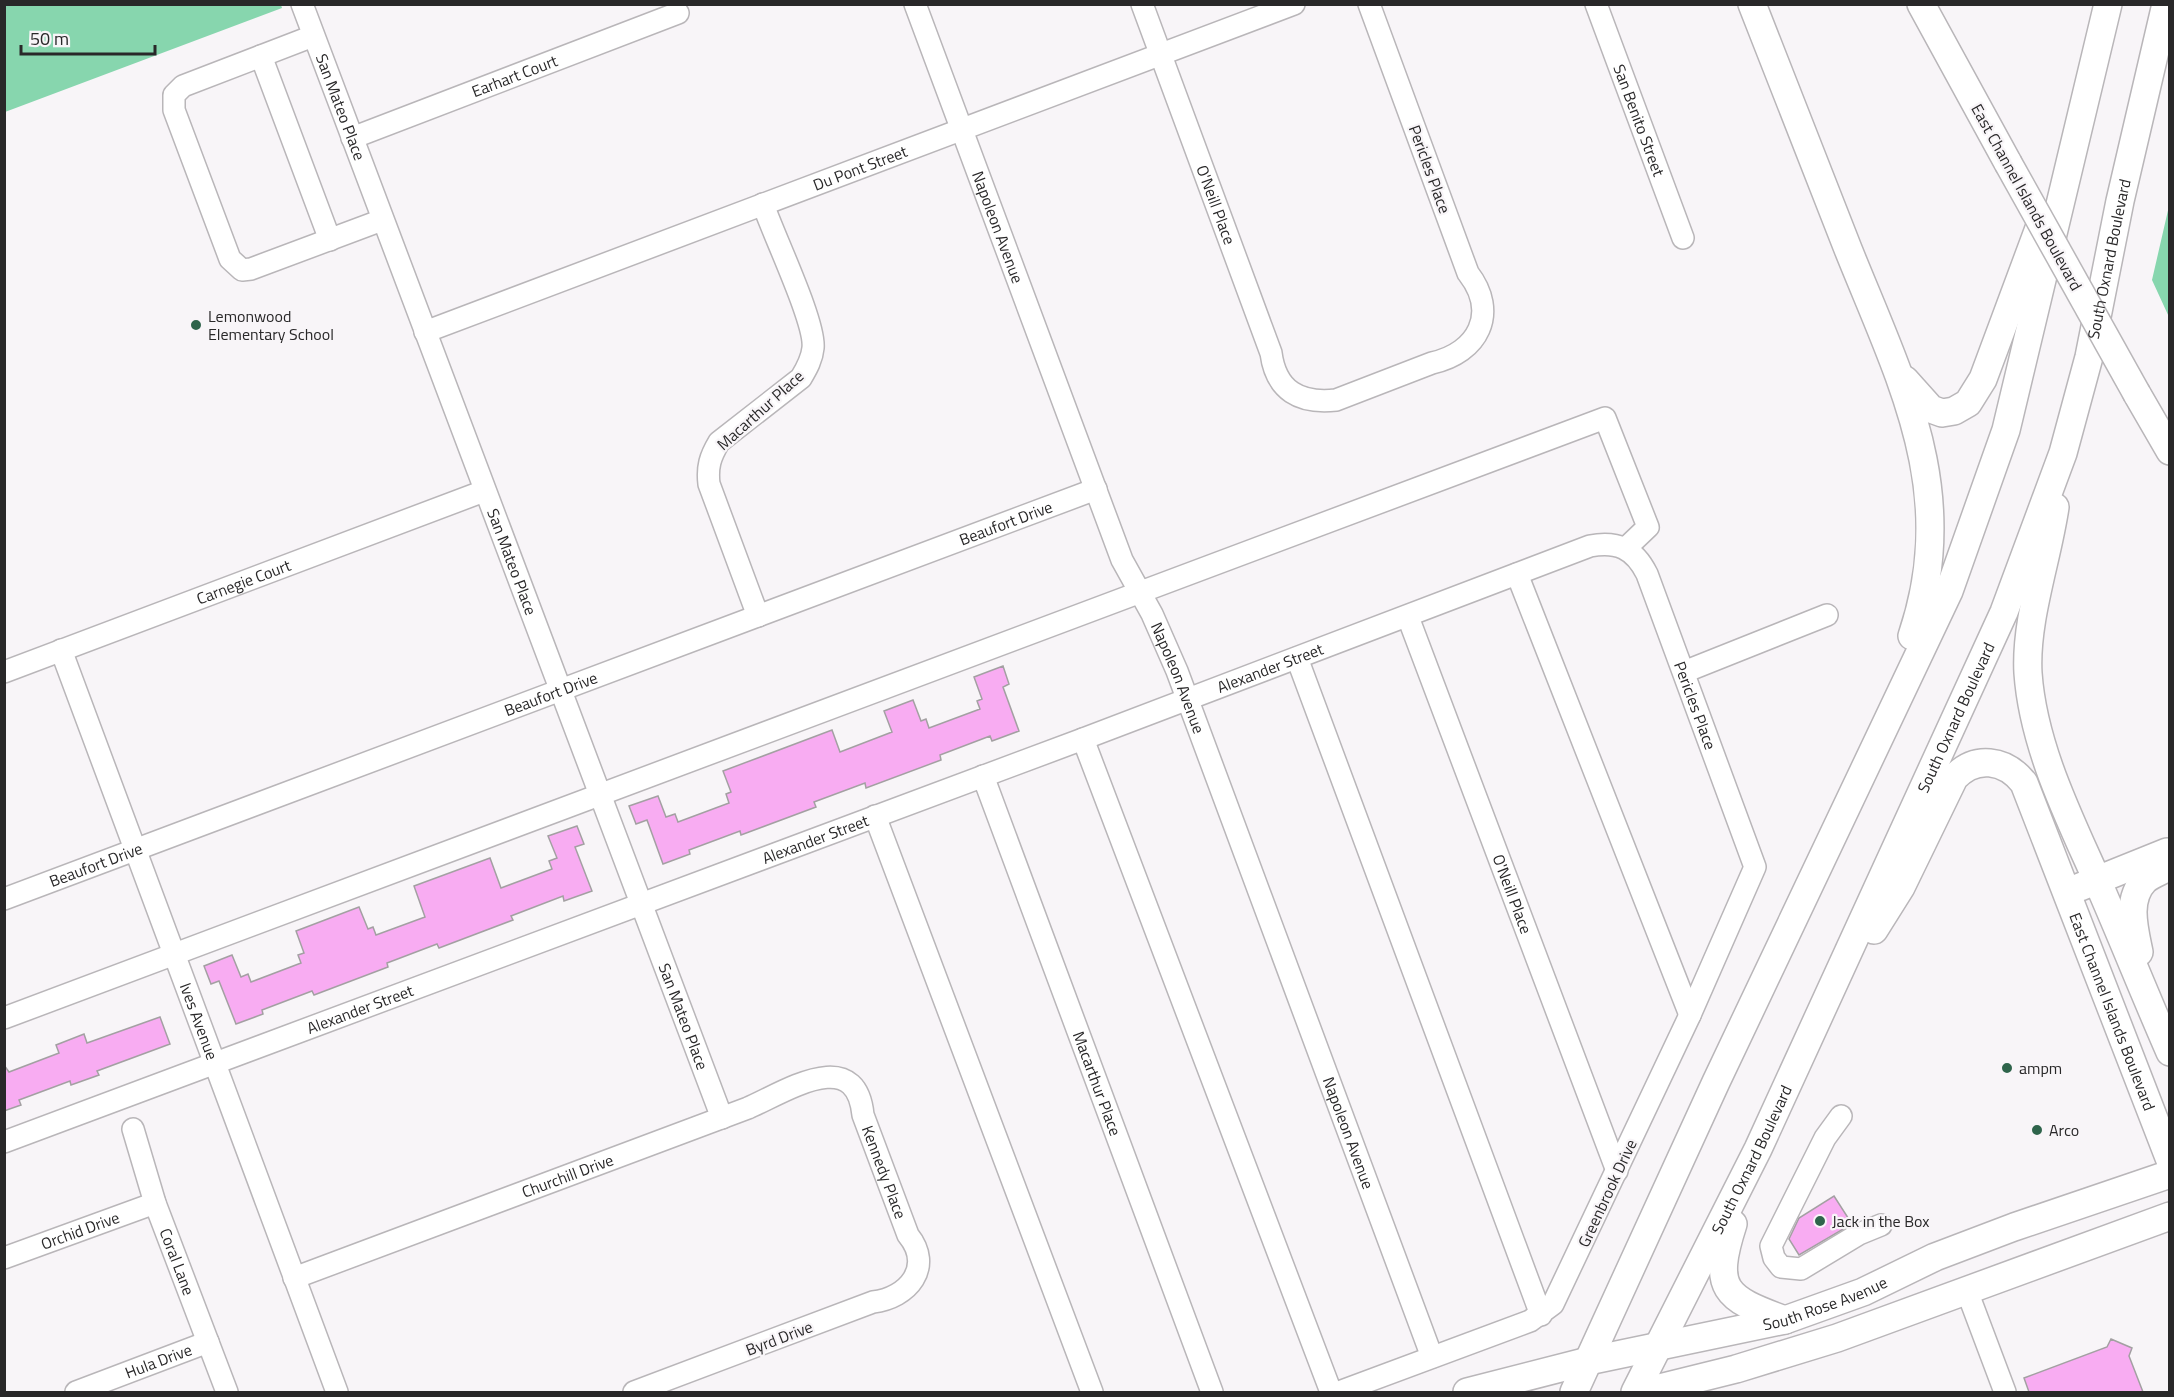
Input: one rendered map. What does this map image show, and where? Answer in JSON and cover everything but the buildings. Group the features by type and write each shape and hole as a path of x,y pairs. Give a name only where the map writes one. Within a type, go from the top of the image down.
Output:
{"main road":[{"path":"1752,4 1901,375 1928,485 1931,554 1926,592 1874,751"},
{"name":"East Channel Islands Boulevard","path":"1921,4 2169,451"},
{"path":"1574,1392 1716,1082 1949,591 2006,430 2108,4"},
{"name":"South Oxnard Boulevard","path":"1635,1392 1758,1149 2004,612 2063,453 2089,357 2120,201 2166,4"},
{"path":"1901,375 1930,409 1942,413 1954,411 1973,396 1983,379 2080,124"},
{"path":"2063,453 2048,554 2030,628 2028,672 2033,714 2043,746 2097,880"},
{"path":"1815,1025 1901,887 1954,778 1971,764 1983,762 2004,766 2017,774 2024,783 2068,892"},
{"name":"East Channel Islands Boulevard","path":"2169,851 2068,892 2169,1160"},
{"path":"2166,1043 2140,959 2133,910 2136,892 2146,879 2169,866"},
{"name":"East Channel Islands Boulevard","path":"2097,880 2166,1043"},
{"path":"1758,1149 1726,1247 1724,1278 1735,1298 1746,1306 1785,1320"},
{"name":"South Rose Avenue","path":"1467,1392 1588,1361 1785,1320 1863,1292 1935,1257 2014,1227 2169,1174"},
{"name":"South Rose Avenue","path":"1643,1392 1736,1369 1837,1338 2169,1216"},
{"path":"1721,1392 1837,1338"}],"street":[{"name":"San Mateo Place","path":"302,4 722,1118"},
{"name":"Napoleon Avenue","path":"915,4 1122,560 1141,593 1177,671 1432,1357"},
{"name":"O'Neill Place","path":"1142,4 1271,352 1276,373 1282,383 1299,399"},
{"name":"Du Pont Street","path":"425,332 1294,4"},
{"name":"Pericles Place","path":"1299,399 1320,402 1336,400 1448,359 1462,352 1477,333 1482,309 1480,293 1468,273 1369,4"},
{"name":"San Benito Street","path":"1596,4 1683,238"},
{"name":"Earhart Court","path":"352,138 678,13"},
{"path":"313,36 183,86 174,95 174,110 230,259 243,270 382,220"},
{"path":"261,56 330,240"},
{"name":"Macarthur Place","path":"758,616 709,484 707,468 718,442 801,378 809,364 813,348 808,320 763,204"},
{"path":"4,1018 1605,417 1648,527 1626,548"},
{"name":"Beaufort Drive","path":"4,898 1096,489"},
{"name":"Carnegie Court","path":"4,672 484,491"},
{"name":"Alexander Street","path":"4,1142 1408,617 1590,546 1608,543 1626,548"},
{"name":"Pericles Place","path":"1626,548 1642,564 1647,573 1755,867"},
{"path":"1517,574 1690,1015"},
{"path":"1684,672 1827,615"},
{"name":"O'Neill Place","path":"1408,617 1617,1171"},
{"name":"Ives Avenue","path":"61,650 337,1392"},
{"path":"1297,658 1541,1315"},
{"path":"1083,739 1331,1392"},
{"name":"Macarthur Place","path":"983,776 1212,1392"},
{"path":"875,816 1092,1392"},
{"name":"Greenbrook Drive","path":"1338,1392 1541,1315 1560,1294 1690,1015 1755,867"},
{"name":"Churchill Drive","path":"294,1278 722,1118 807,1080 823,1076 840,1078"},
{"name":"Kennedy Place","path":"840,1078 857,1092 862,1103 863,1115 908,1235 917,1250 918,1274"},
{"path":"1841,1116 1825,1138 1794,1197 1771,1246 1774,1258 1781,1267 1790,1270 1801,1269 1858,1234 1881,1225"},
{"name":"Coral Lane","path":"133,1129 155,1203 227,1392"},
{"name":"Orchid Drive","path":"4,1258 155,1203"},
{"name":"Byrd Drive","path":"634,1392 873,1302 897,1296 909,1287 918,1274"},
{"path":"1967,1291 2005,1392"},
{"name":"Hula Drive","path":"76,1392 208,1342"}],"green space":[{"path":"5,5 281,5 282,8 5,112"},
{"path":"2169,206 2170,317 2152,280"}],"place":[{"name":"Lemonwood Elementary School","path":"196,325"},
{"name":"ampm","path":"2007,1068"},
{"name":"Arco","path":"2037,1130"},
{"name":"Jack in the Box","path":"1820,1221"}]}
